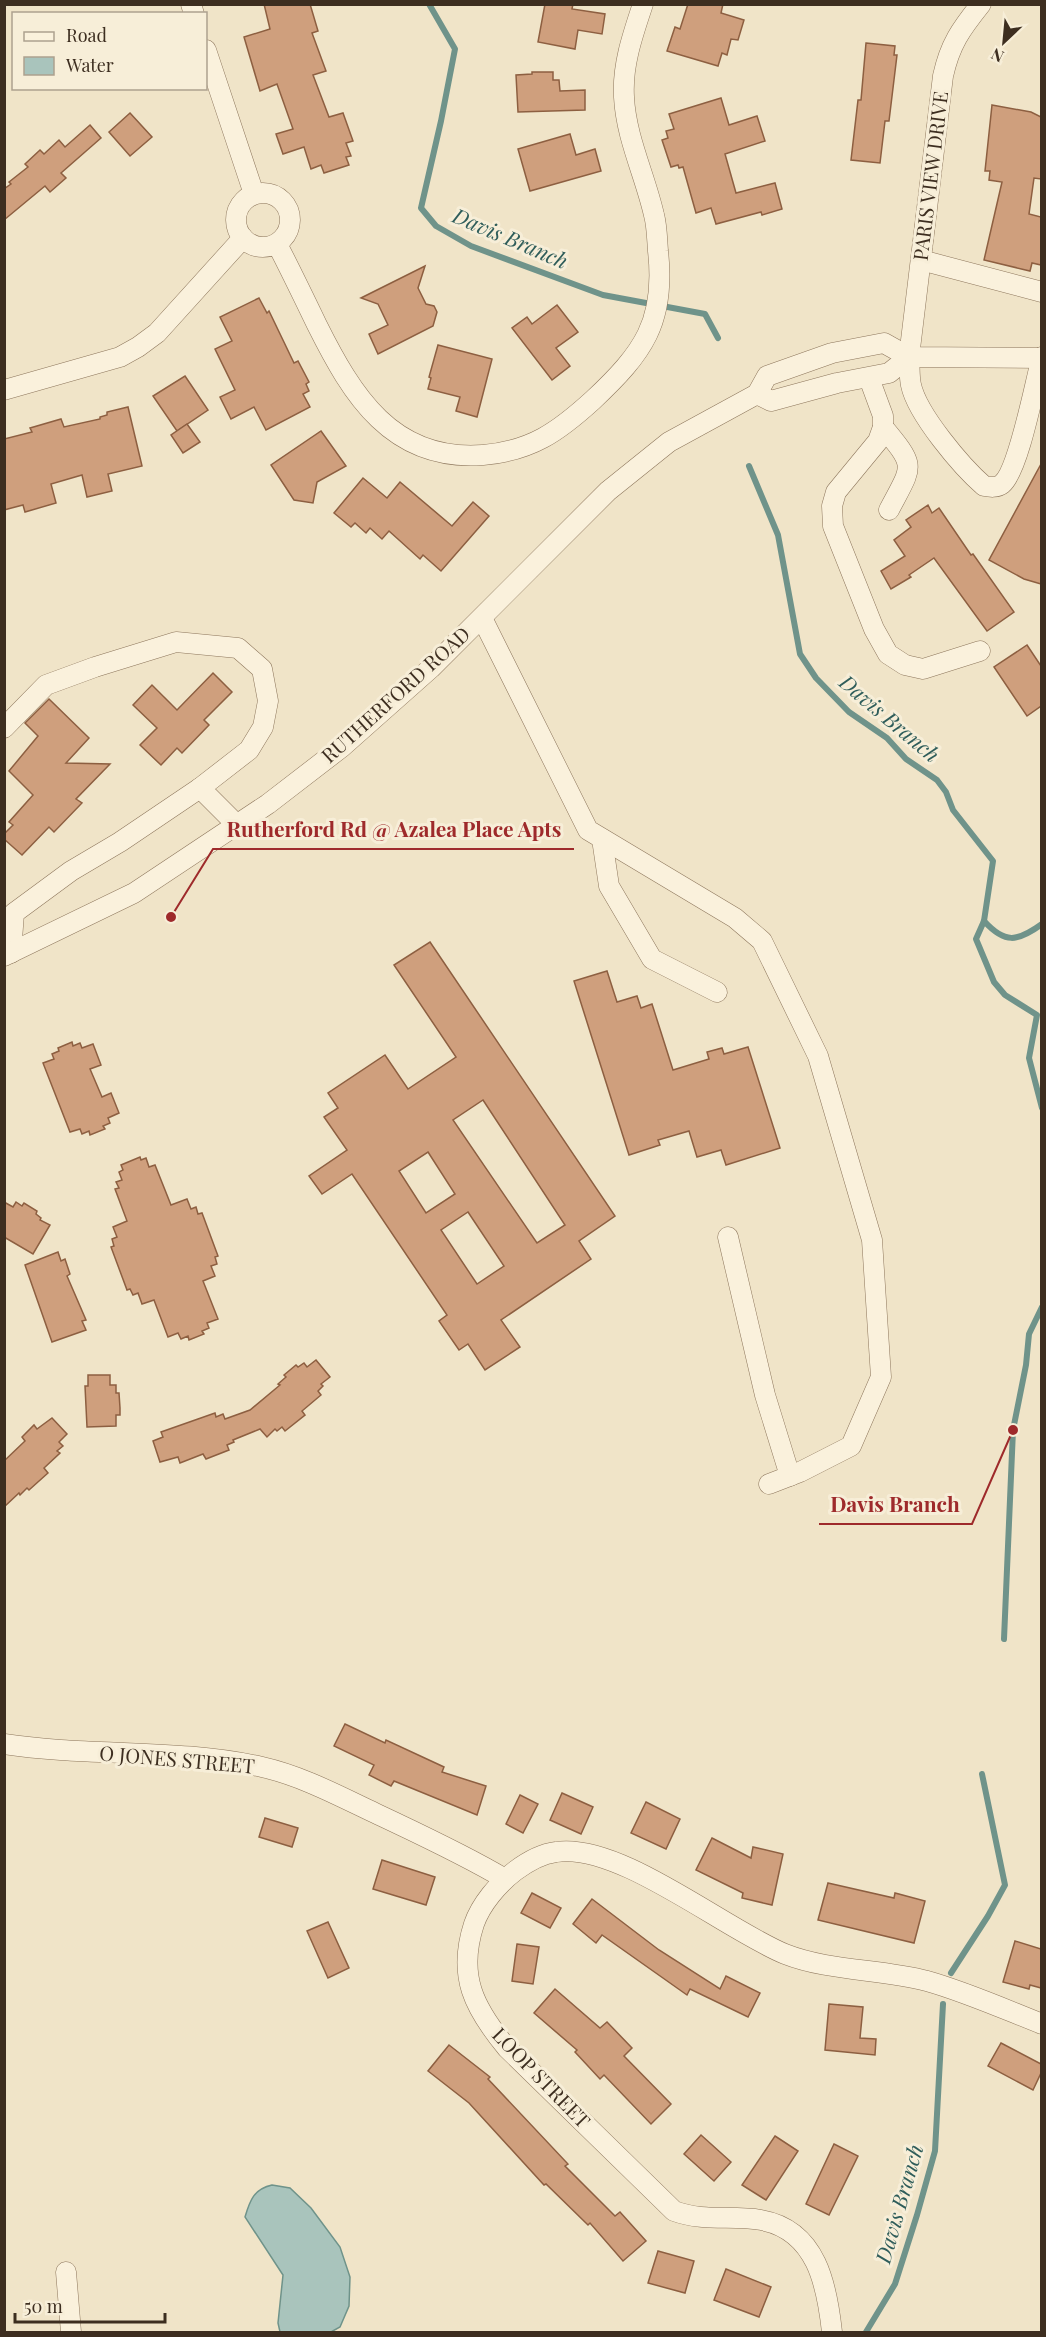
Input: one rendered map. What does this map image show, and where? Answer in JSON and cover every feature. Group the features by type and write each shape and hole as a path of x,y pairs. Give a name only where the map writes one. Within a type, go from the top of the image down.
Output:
{"street":[{"path":"277,244 336,362 362,402 379,420 396,433 426,447 452,454 478,455 502,453 538,442 554,433 605,389 636,356 655,317 660,290 655,216 630,138 624,97 625,65 643,4"},
{"name":"PARIS VIEW DRIVE","path":"981,4 964,25 949,53 943,76 909,357 911,387 938,435 973,477 984,486 996,487 1004,483 1015,463 1041,358"},
{"path":"207,53 254,194"},
{"path":"254,194 272,194 286,204 290,213 289,231 277,244 259,247 250,244 238,232 236,217 242,203 254,194"},
{"path":"4,390 120,357 138,347 157,333 243,238"},
{"path":"921,260 1041,292"},
{"name":"RUTHERFORD ROAD","path":"8,954 134,893 237,825 342,747 431,668 588,509 669,442 758,394 767,376 832,353 884,343 909,357 1041,358"},
{"path":"758,394 771,401 837,383 869,378 889,373 909,357"},
{"path":"869,378 883,416 883,427 878,441 836,492 832,506 833,526 874,629 888,654 905,665 923,669 980,651"},
{"path":"883,427 908,460 909,472 889,510"},
{"path":"482,618 588,830 735,918 762,941 818,1056 872,1240 881,1377 851,1446 770,1484"},
{"path":"4,728 46,685 176,642 238,648 262,669 268,701 263,728 249,750 201,789 120,842 9,908 8,954"},
{"path":"201,789 237,825"},
{"path":"602,838 609,886 652,959 717,992"},
{"path":"728,1237 765,1395 790,1476"},
{"name":"O JONES STREET","path":"4,1744 90,1752 180,1756 261,1767 289,1775 337,1795 468,1857 505,1879"},
{"name":"LOOP STREET","path":"832,2332 819,2268 810,2251 792,2234 760,2220 703,2219 674,2211 659,2199 541,2079 507,2048 492,2029 471,1992 466,1966 467,1948 475,1922 484,1904 505,1879 524,1864 540,1856 556,1852 584,1853 632,1871 679,1895 746,1935 786,1954 816,1963 864,1969 926,1981 1041,2024"},
{"path":"66,2272 72,2332"}],"water":[{"path":"272,2185 290,2188 311,2208 340,2247 350,2277 349,2306 340,2327 331,2332 280,2332 278,2323 283,2275 245,2217 257,2192"}],"building":[{"path":"264,4 310,4 318,31 312,33 326,71 313,75 329,117 343,113 353,141 346,143 351,156 346,157 349,165 324,173 321,165 311,169 304,147 283,154 276,134 293,129 277,84 260,91 244,37 270,29"},
{"path":"545,4 573,4 572,9 605,14 602,34 578,30 575,49 538,42"},
{"path":"688,4 723,4 721,13 744,20 738,40 731,39 727,55 722,53 718,66 667,51 675,27 680,29"},
{"path":"866,43 895,46 894,55 897,55 889,121 885,121 880,163 851,160 858,100 861,100"},
{"path":"532,72 553,72 553,80 559,80 560,91 585,90 585,110 518,112 516,75 532,74"},
{"path":"721,98 729,125 757,116 765,141 725,154 736,193 775,183 782,209 716,224 711,208 696,213 683,167 679,168 678,165 671,167 662,140 668,138 666,131 674,129 669,114"},
{"path":"992,105 1031,112 1041,117 1041,179 1034,178 1029,214 1041,217 1041,265 1032,263 1030,271 984,260 1002,182 989,180 990,171 985,171"},
{"path":"130,113 152,137 130,156 109,132"},
{"path":"90,125 101,138 61,173 66,178 50,192 45,186 4,220 4,189 28,167 25,164 40,150 44,154 59,140 65,147"},
{"path":"570,134 576,155 595,149 601,171 530,191 518,149"},
{"path":"425,266 418,288 426,304 434,306 437,312 433,326 378,354 369,334 388,325 378,304 361,298"},
{"path":"259,298 267,313 269,311 294,363 298,361 309,382 306,384 309,391 303,394 310,407 266,430 254,407 231,419 220,397 235,390 215,349 232,341 220,317"},
{"path":"557,305 578,332 556,348 570,366 552,380 512,328 527,317 532,324"},
{"path":"438,345 492,359 477,417 456,411 460,397 428,389"},
{"path":"185,376 208,410 177,431 153,396"},
{"path":"128,407 142,466 108,474 112,491 87,497 82,475 51,484 56,503 25,512 23,505 4,510 4,439 32,432 30,428 61,419 64,427 100,419 107,415 107,412"},
{"path":"187,424 200,442 183,453 171,435"},
{"path":"321,431 346,466 317,482 313,503 294,500 271,465"},
{"path":"1041,464 1041,584 1024,579 989,560"},
{"path":"363,478 387,498 400,482 452,526 473,502 489,516 441,571 423,555 420,559 389,531 382,539 370,528 366,533 355,523 351,527 334,513"},
{"path":"928,505 932,513 939,508 1014,612 987,631 934,558 909,575 911,577 891,589 881,571 905,556 894,540 911,527 906,520"},
{"path":"1027,645 1041,666 1041,706 1027,716 994,667"},
{"path":"213,673 232,692 204,720 209,725 182,753 177,748 161,765 140,745 157,728 133,705 152,685 177,710"},
{"path":"49,699 89,738 66,763 110,764 76,799 82,803 54,832 49,827 22,855 4,839 4,834 13,825 9,822 33,795 9,771 38,736 25,723"},
{"path":"430,942 615,1216 579,1241 591,1259 501,1320 520,1347 485,1370 468,1344 459,1350 439,1321 447,1315 352,1174 322,1194 309,1176 347,1150 324,1117 338,1108 328,1093 385,1055 408,1089 456,1057 394,965","holes":["483,1100 565,1225 537,1243 453,1120","428,1152 455,1194 426,1213 399,1171","468,1212 504,1266 477,1284 441,1230"]},
{"path":"607,971 617,1002 637,996 641,1008 652,1004 673,1070 709,1059 707,1052 722,1048 724,1054 748,1047 780,1148 726,1165 721,1150 697,1157 689,1131 658,1140 660,1145 629,1155 574,981"},
{"path":"72,1042 73,1046 80,1043 82,1048 93,1044 101,1065 90,1069 102,1097 111,1093 119,1113 108,1118 110,1123 103,1126 105,1129 90,1135 89,1131 82,1134 80,1129 70,1132 43,1063 54,1059 52,1054 59,1051 58,1048"},
{"path":"140,1157 141,1160 146,1158 149,1167 155,1165 171,1205 187,1199 191,1209 196,1207 198,1214 202,1213 218,1256 215,1257 217,1264 211,1266 215,1276 203,1281 218,1319 207,1323 209,1328 202,1331 204,1334 189,1340 188,1336 181,1339 178,1333 168,1337 154,1300 142,1304 138,1293 133,1295 130,1289 127,1290 111,1247 114,1246 112,1239 117,1237 113,1227 127,1221 115,1189 119,1188 116,1182 122,1180 119,1172 123,1170 121,1165"},
{"path":"4,1202 13,1207 16,1202 22,1206 24,1203 37,1211 36,1214 41,1218 40,1220 50,1225 33,1254 4,1237"},
{"path":"58,1252 61,1261 65,1259 70,1274 67,1276 86,1320 82,1321 86,1330 52,1342 25,1265"},
{"path":"316,1360 330,1377 321,1384 323,1386 318,1391 321,1395 302,1411 305,1415 285,1431 282,1427 277,1431 275,1429 267,1437 260,1429 233,1440 234,1442 227,1445 229,1450 206,1459 203,1454 180,1463 178,1457 160,1462 153,1441 163,1437 161,1432 215,1413 216,1417 223,1414 225,1419 250,1410 280,1385 278,1384 286,1377 284,1375 296,1365 298,1367 304,1363 307,1367"},
{"path":"88,1375 110,1375 110,1385 116,1385 116,1393 119,1393 120,1415 116,1415 116,1426 87,1427 85,1386 88,1386"},
{"path":"52,1418 67,1434 59,1442 63,1446 57,1451 60,1453 44,1468 48,1473 29,1490 27,1488 20,1495 19,1493 4,1507 4,1461 25,1441 22,1437 34,1425 37,1429"},
{"path":"345,1724 444,1767 442,1772 486,1786 477,1815 394,1781 391,1786 369,1775 374,1765 334,1746"},
{"path":"562,1793 593,1807 581,1834 550,1820"},
{"path":"520,1795 538,1804 523,1833 506,1824"},
{"path":"646,1802 680,1819 666,1849 631,1833"},
{"path":"265,1818 298,1828 292,1847 259,1837"},
{"path":"712,1838 751,1858 753,1847 783,1854 772,1905 742,1898 743,1893 696,1870"},
{"path":"382,1860 435,1877 426,1905 373,1889"},
{"path":"828,1883 894,1898 895,1893 925,1901 914,1943 818,1920"},
{"path":"532,1893 561,1908 550,1928 521,1913"},
{"path":"592,1899 659,1950 720,1989 726,1976 760,1993 748,2017 690,1989 687,1995 602,1935 596,1943 573,1924"},
{"path":"328,1922 349,1968 328,1978 307,1931"},
{"path":"1015,1941 1041,1949 1041,1988 1030,1985 1029,1989 1003,1982"},
{"path":"517,1944 539,1947 533,1984 512,1981"},
{"path":"555,1989 600,2028 607,2022 632,2048 624,2056 671,2104 651,2124 604,2075 600,2079 575,2052 577,2050 534,2013"},
{"path":"829,2004 863,2007 860,2038 876,2039 875,2055 825,2050"},
{"path":"1001,2043 1041,2064 1041,2073 1033,2090 988,2066"},
{"path":"449,2045 490,2077 488,2079 568,2164 565,2166 615,2216 620,2212 646,2241 623,2261 590,2223 588,2225 546,2184 544,2185 469,2103 428,2071"},
{"path":"701,2135 731,2162 714,2181 684,2154"},
{"path":"775,2136 798,2151 766,2200 742,2185"},
{"path":"834,2144 858,2156 829,2215 806,2204"},
{"path":"658,2251 694,2261 685,2293 648,2283"},
{"path":"726,2269 771,2287 759,2317 714,2300"}],"waterway":[{"name":"Davis Branch","path":"429,4 455,49 421,208 436,226 471,246 603,295 705,314 718,338"},
{"name":"Davis Branch","path":"749,466 778,535 800,654 816,678 849,712 887,738 906,759 937,780 946,792 953,810 993,861 984,921 976,939 994,982 1005,995 1037,1015 1029,1058 1042,1108"},
{"path":"984,921 998,934 1012,938 1025,934 1042,924"},
{"name":"Davis Branch","path":"1004,1639 1013,1430 1026,1365 1029,1334 1042,1307"},
{"name":"Davis Branch","path":"951,1973 1005,1885 982,1774"},
{"name":"Davis Branch","path":"866,2332 895,2284 935,2151 943,2004"}],"place":[{"name":"Rutherford Rd @ Azalea Place Apts","path":"171,917"},
{"name":"Davis Branch","path":"1013,1430"}]}
